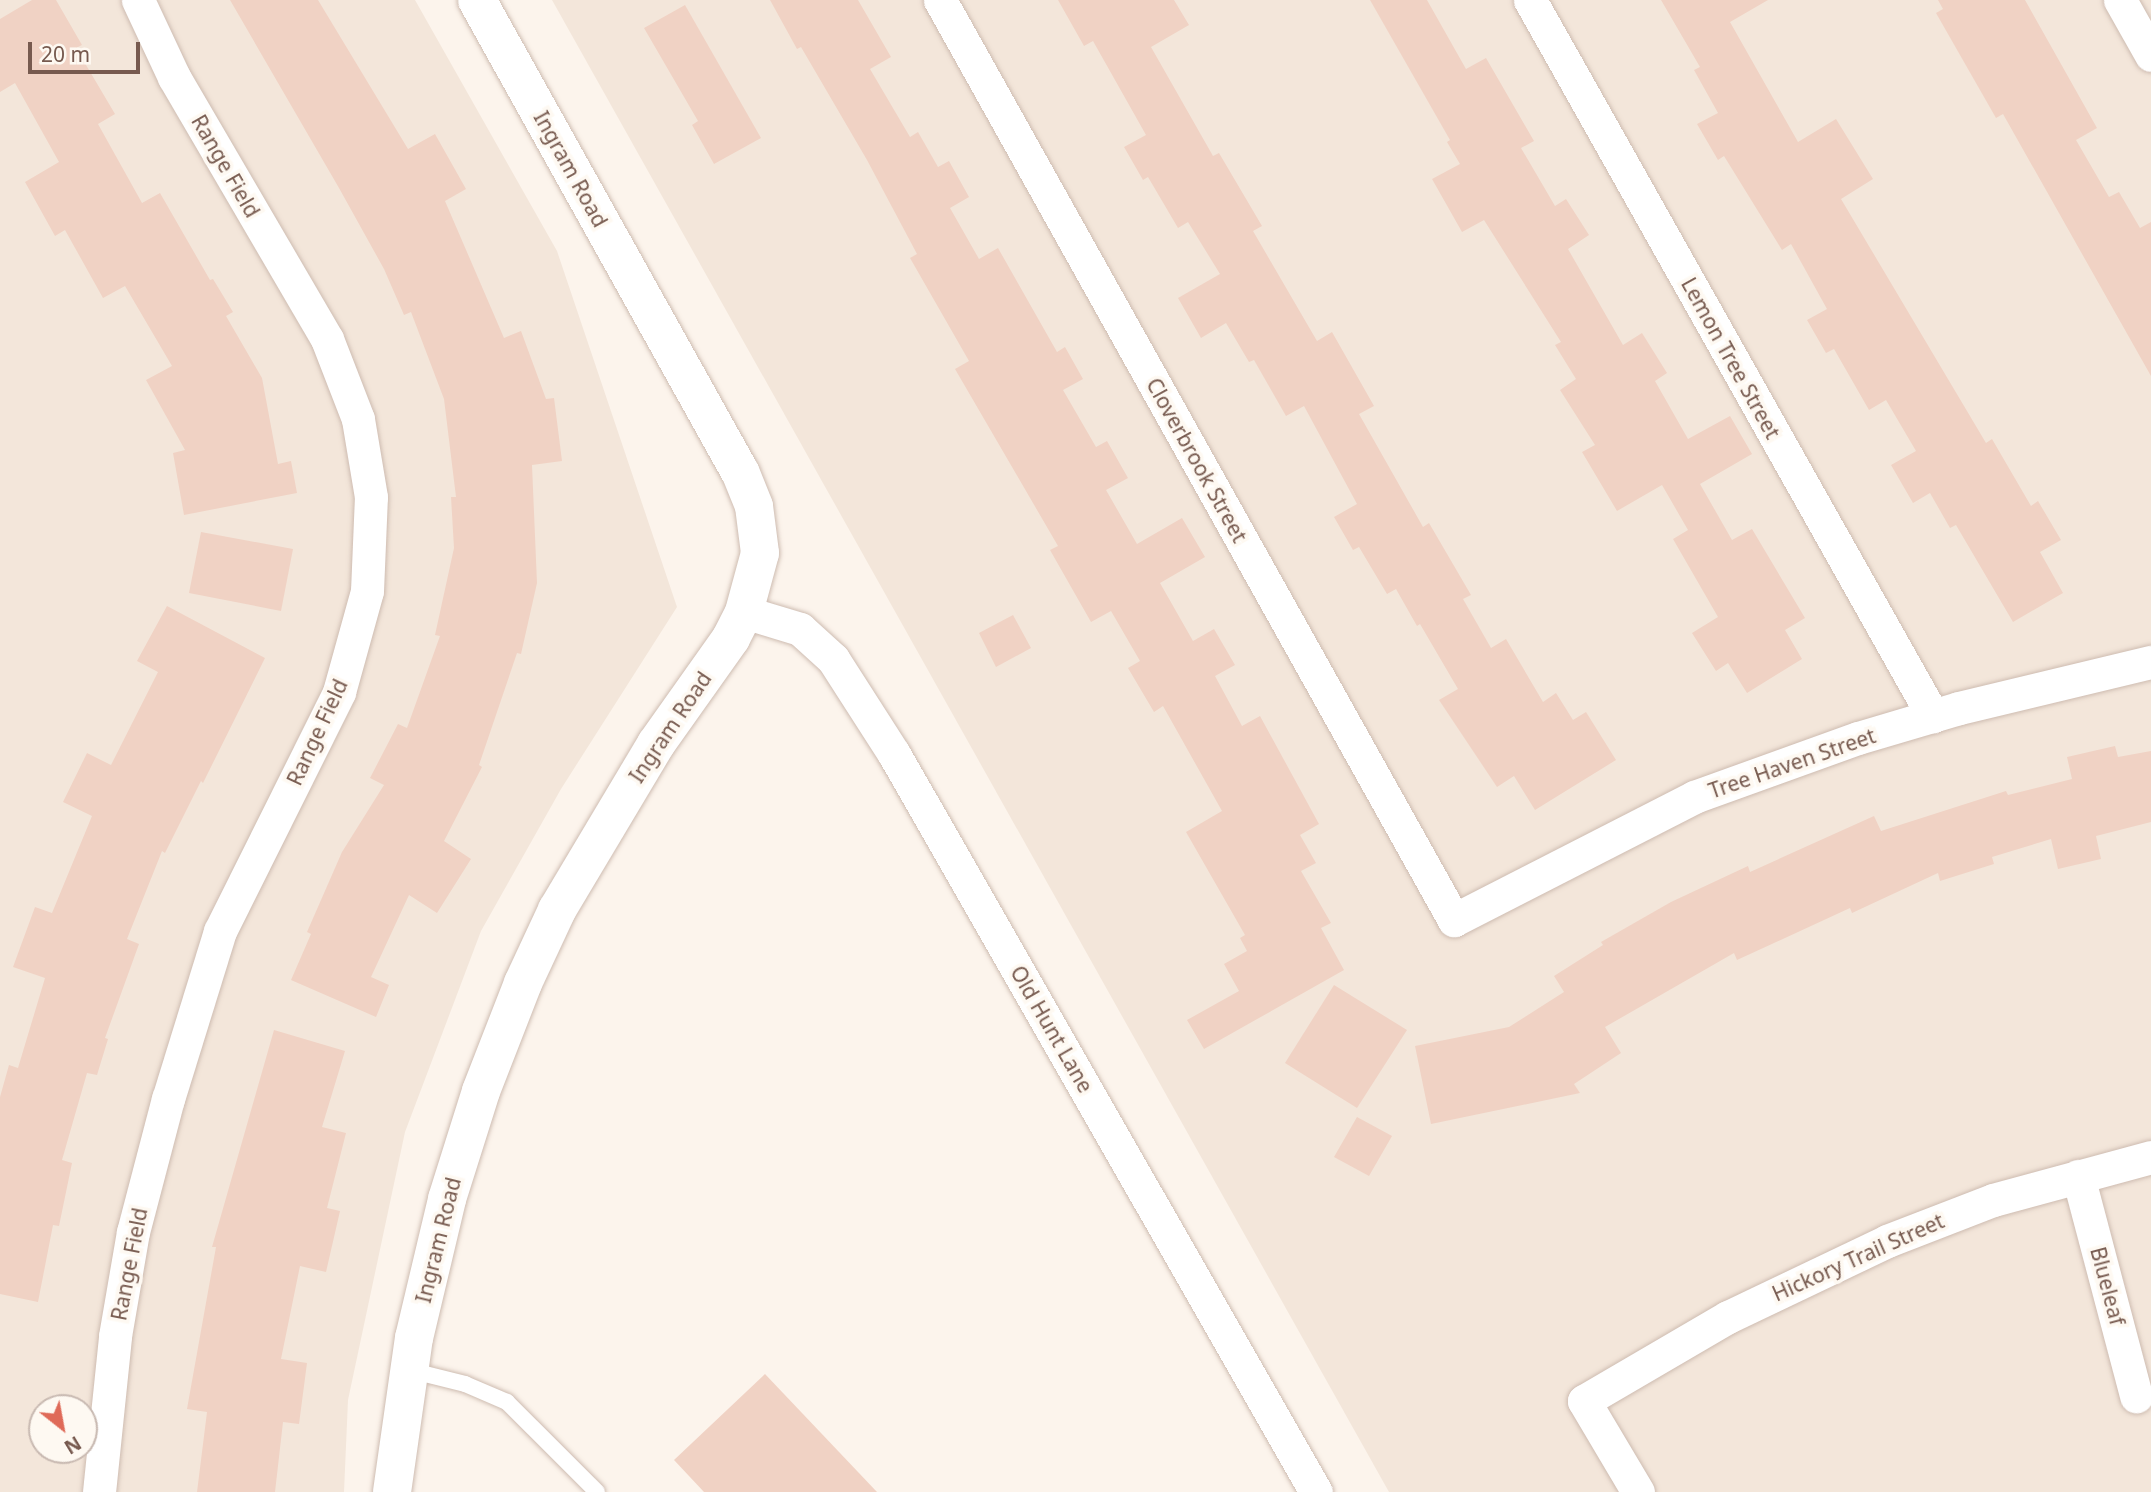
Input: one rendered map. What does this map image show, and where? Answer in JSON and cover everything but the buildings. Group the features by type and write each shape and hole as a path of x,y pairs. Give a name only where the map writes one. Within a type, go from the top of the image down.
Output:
{"street":[{"name":"Range Field","path":"99,1492 115,1336 133,1232 168,1099 220,932 339,692 367,591 371,497 358,419 327,339 174,77 138,0"},
{"name":"Ingram Road","path":"392,1492 409,1370 447,1199 481,1091 523,984 558,909 656,744 731,638 744,612 760,553 754,506 740,472 477,0"},
{"name":"Cloverbrook Street","path":"940,0 1454,919"},
{"name":"Lemon Tree Street","path":"1530,0 1933,716"},
{"path":"2120,0 2151,55"},
{"name":"Old Hunt Lane","path":"744,612 800,629 833,659 894,754 1316,1492"},
{"name":"Tree Haven Street","path":"1454,919 1694,797 1858,738 1933,716 2151,662"},
{"name":"Hickory Trail Street","path":"1639,1492 1584,1401 1718,1323 1849,1258 1993,1200 2151,1157"},
{"name":"Blueleaf","path":"2078,1176 2137,1396"}],"lane":[{"path":"409,1370 465,1384 507,1402 597,1492"}],"shaded area":[{"path":"0,0 415,0 557,251 677,607 561,789 481,931 405,1132 348,1400 344,1492 0,1492"},
{"path":"552,0 2151,0 2151,1492 1389,1492"}]}
